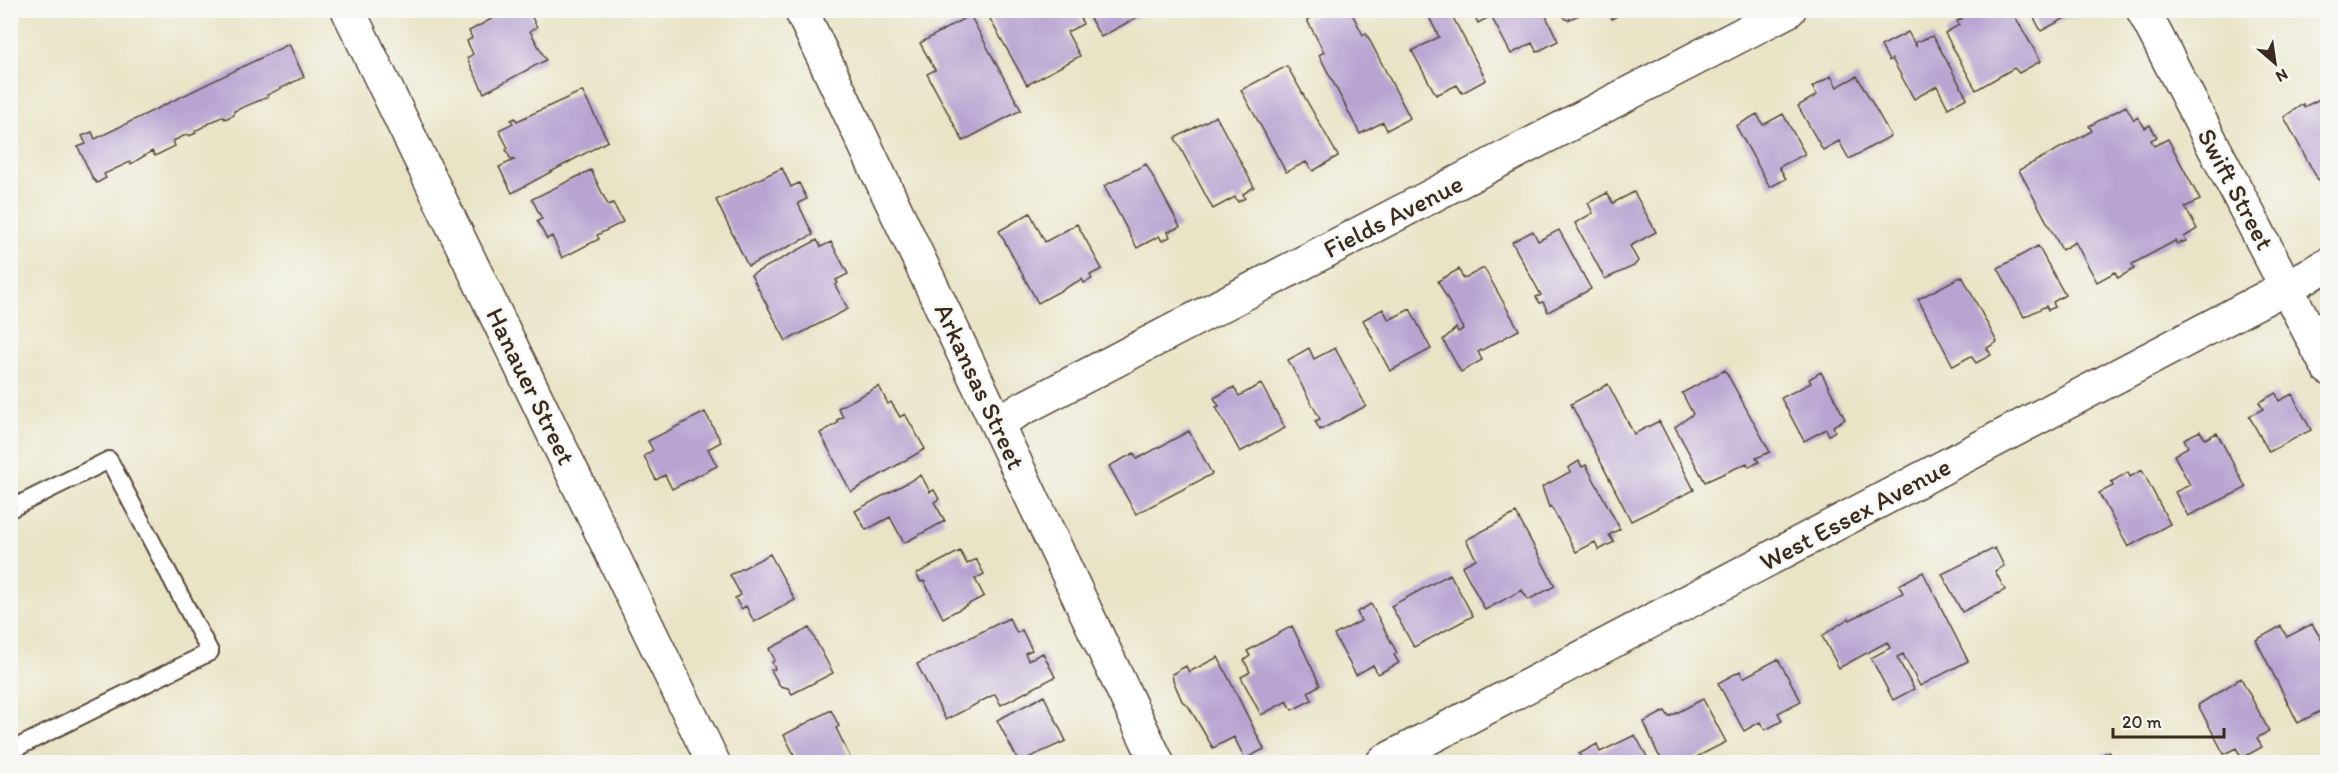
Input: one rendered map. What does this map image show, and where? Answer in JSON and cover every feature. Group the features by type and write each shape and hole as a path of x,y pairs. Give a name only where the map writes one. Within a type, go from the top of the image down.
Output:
{"street":[{"name":"Hanauer Street","path":"348,10 713,762"},
{"name":"Arkansas Street","path":"801,10 1158,762"},
{"name":"Fields Avenue","path":"997,422 1789,10"},
{"name":"Swift Street","path":"2143,10 2328,368"},
{"name":"West Essex Avenue","path":"1383,762 2328,265"}],"lane":[{"path":"10,509 109,460 210,652 10,751"}],"building":[{"path":"508,10 528,10 537,27 530,31 546,60 484,93 467,58 473,54 467,41 472,38 469,31"},
{"path":"985,10 1076,10 1083,24 1067,32 1080,56 1027,85"},
{"path":"1085,10 1143,10 1145,13 1101,37"},
{"path":"1323,10 1350,10 1363,35 1366,33 1410,118 1387,130 1383,122 1360,134 1319,55 1324,52 1307,20"},
{"path":"1437,10 1449,10 1486,80 1462,93 1457,85 1436,95 1412,51 1439,37 1428,15"},
{"path":"1472,10 1543,10 1558,41 1537,52 1532,43 1511,54 1491,16 1478,23"},
{"path":"1560,10 1582,10 1583,13 1568,20"},
{"path":"1607,10 1627,10 1612,19"},
{"path":"1958,10 2011,10 2041,61 2019,73 2014,68 1976,90 1945,33 1959,25 1957,21 1962,19"},
{"path":"2030,10 2082,10 2084,14 2075,19 2073,14 2041,31"},
{"path":"970,15 1021,110 963,141 927,74 935,70 920,43"},
{"path":"1908,32 1916,46 1916,42 1933,36 1967,98 1948,108 1937,86 1914,99 1892,59 1889,61 1881,46"},
{"path":"289,44 304,77 267,95 268,97 234,111 234,115 225,119 223,116 195,131 196,133 173,141 175,146 155,156 152,151 131,164 130,162 104,174 106,178 97,183 93,179 78,147 86,144 82,136 92,132 95,139"},
{"path":"1287,66 1338,156 1313,171 1306,162 1286,172 1241,90"},
{"path":"1831,76 1837,87 1857,76 1891,136 1849,159 1839,141 1823,150 1798,106 1817,95 1812,87"},
{"path":"582,91 608,141 512,193 499,167 514,160 510,158 506,150 508,148 499,130 513,123 511,120 515,118 517,121"},
{"path":"2324,97 2328,104 2328,175 2318,180 2284,117 2303,104 2304,107"},
{"path":"2126,106 2134,120 2138,117 2145,128 2150,125 2157,137 2151,140 2154,146 2168,139 2200,200 2185,207 2197,229 2184,237 2186,241 2177,244 2175,241 2132,264 2134,269 2118,278 2115,272 2097,282 2075,242 2062,250 2019,170 2092,131 2089,126"},
{"path":"1757,114 1763,125 1783,114 1805,154 1779,167 1786,179 1770,187 1736,126"},
{"path":"1216,116 1254,187 1243,194 1245,198 1238,202 1235,197 1213,209 1175,138"},
{"path":"1146,164 1180,227 1168,232 1170,237 1162,241 1159,236 1137,248 1104,186"},
{"path":"782,168 791,187 799,183 807,199 798,203 813,235 748,266 716,200"},
{"path":"591,170 608,205 613,203 623,222 597,235 599,239 562,258 552,236 547,239 537,221 542,219 532,199"},
{"path":"1634,192 1656,232 1630,246 1638,261 1634,266 1605,279 1575,223 1593,213 1588,203 1607,193 1613,203"},
{"path":"1030,213 1045,242 1077,224 1102,269 1090,275 1092,279 1084,283 1082,279 1038,303 999,231"},
{"path":"1559,230 1591,289 1548,312 1543,302 1540,303 1536,297 1541,295 1512,242 1533,231 1538,241"},
{"path":"817,240 821,247 831,242 848,274 836,280 838,283 835,285 848,309 786,341 751,275"},
{"path":"2038,246 2065,295 2053,302 2055,307 2048,310 2046,306 2024,317 1998,268"},
{"path":"1484,268 1519,330 1478,352 1482,360 1461,372 1443,340 1456,328 1458,332 1463,329 1438,281 1459,269 1463,279"},
{"path":"1962,276 1997,342 1987,348 1991,355 1976,363 1971,356 1953,366 1918,299"},
{"path":"1383,309 1389,320 1410,309 1431,349 1390,371 1363,320"},
{"path":"1309,348 1314,359 1335,348 1366,406 1320,430 1315,421 1320,419 1288,360"},
{"path":"1725,370 1770,452 1756,458 1759,462 1749,467 1747,463 1705,482 1675,427 1693,414 1682,393"},
{"path":"1821,372 1845,419 1833,426 1835,431 1829,435 1826,429 1804,441 1781,398 1811,383 1809,379"},
{"path":"1261,384 1285,428 1240,452 1216,407 1219,406 1214,398 1234,387 1239,396"},
{"path":"1608,384 1634,434 1659,421 1694,490 1631,521 1571,404"},
{"path":"879,386 888,404 891,402 900,417 905,414 925,449 851,492 820,433 838,423 837,420 843,417 838,408"},
{"path":"2276,393 2279,401 2292,394 2311,430 2269,452 2249,416 2263,409 2259,402"},
{"path":"705,412 721,442 708,449 717,466 672,489 665,475 656,480 644,456 653,450 648,441"},
{"path":"1189,431 1212,474 1136,514 1109,466 1134,453 1137,459"},
{"path":"2200,431 2205,439 2217,433 2246,488 2188,516 2175,492 2190,485 2174,455 2188,447 2184,439"},
{"path":"1579,461 1582,467 1586,465 1620,529 1609,535 1614,542 1599,550 1595,542 1576,552 1551,506 1549,507 1542,487 1570,472 1568,468"},
{"path":"2142,470 2170,524 2128,547 2099,493 2113,486 2111,482 2128,472 2130,477"},
{"path":"921,475 930,492 934,490 939,499 934,502 945,521 904,543 890,517 866,530 855,511"},
{"path":"1516,513 1555,586 1528,600 1522,590 1485,610 1462,566 1476,559 1466,540"},
{"path":"1995,548 2004,566 1995,571 2005,590 1962,612 1942,574"},
{"path":"960,551 967,564 976,559 984,574 975,579 984,596 943,618 924,581 921,582 916,574"},
{"path":"770,554 795,600 754,622 746,606 741,609 735,598 741,595 730,575"},
{"path":"1923,572 1968,661 1920,686 1903,654 1897,657 1914,689 1893,700 1871,658 1890,648 1887,642 1839,668 1822,636 1849,618 1850,620 1903,593 1899,585"},
{"path":"1450,574 1473,616 1414,647 1391,606"},
{"path":"1371,604 1397,653 1394,655 1399,663 1378,674 1373,665 1356,675 1334,635 1361,621 1357,612"},
{"path":"1009,618 1017,633 1022,630 1032,650 1025,653 1028,660 1043,653 1055,677 1001,705 995,694 946,720 917,664"},
{"path":"2312,624 2323,642 2328,640 2328,707 2298,723 2256,640 2281,626 2287,637"},
{"path":"1292,626 1320,685 1308,692 1312,700 1292,710 1287,701 1261,715 1241,677 1250,672 1244,660 1250,656 1247,651"},
{"path":"809,628 833,673 792,694 788,688 780,686 771,670 775,669 772,662 775,660 769,649"},
{"path":"1218,657 1264,749 1245,759 1234,737 1213,748 1189,707 1182,701 1173,680 1172,674 1186,666 1189,672"},
{"path":"1778,659 1801,701 1778,713 1782,721 1765,730 1760,722 1744,731 1718,683 1740,671 1743,678"},
{"path":"2241,678 2269,731 2257,738 2262,747 2242,758 2236,748 2224,754 2198,705"},
{"path":"1044,696 1066,741 1019,762 997,720"},
{"path":"1703,699 1726,742 1687,762 1665,762 1658,754 1644,722 1665,711 1669,717"},
{"path":"831,710 839,726 836,728 851,759 844,762 798,762 784,735"},
{"path":"1635,735 1650,762 1579,762 1583,760 1579,754 1597,744 1600,752"},
{"path":"2109,751 2115,762 2087,762"}]}
